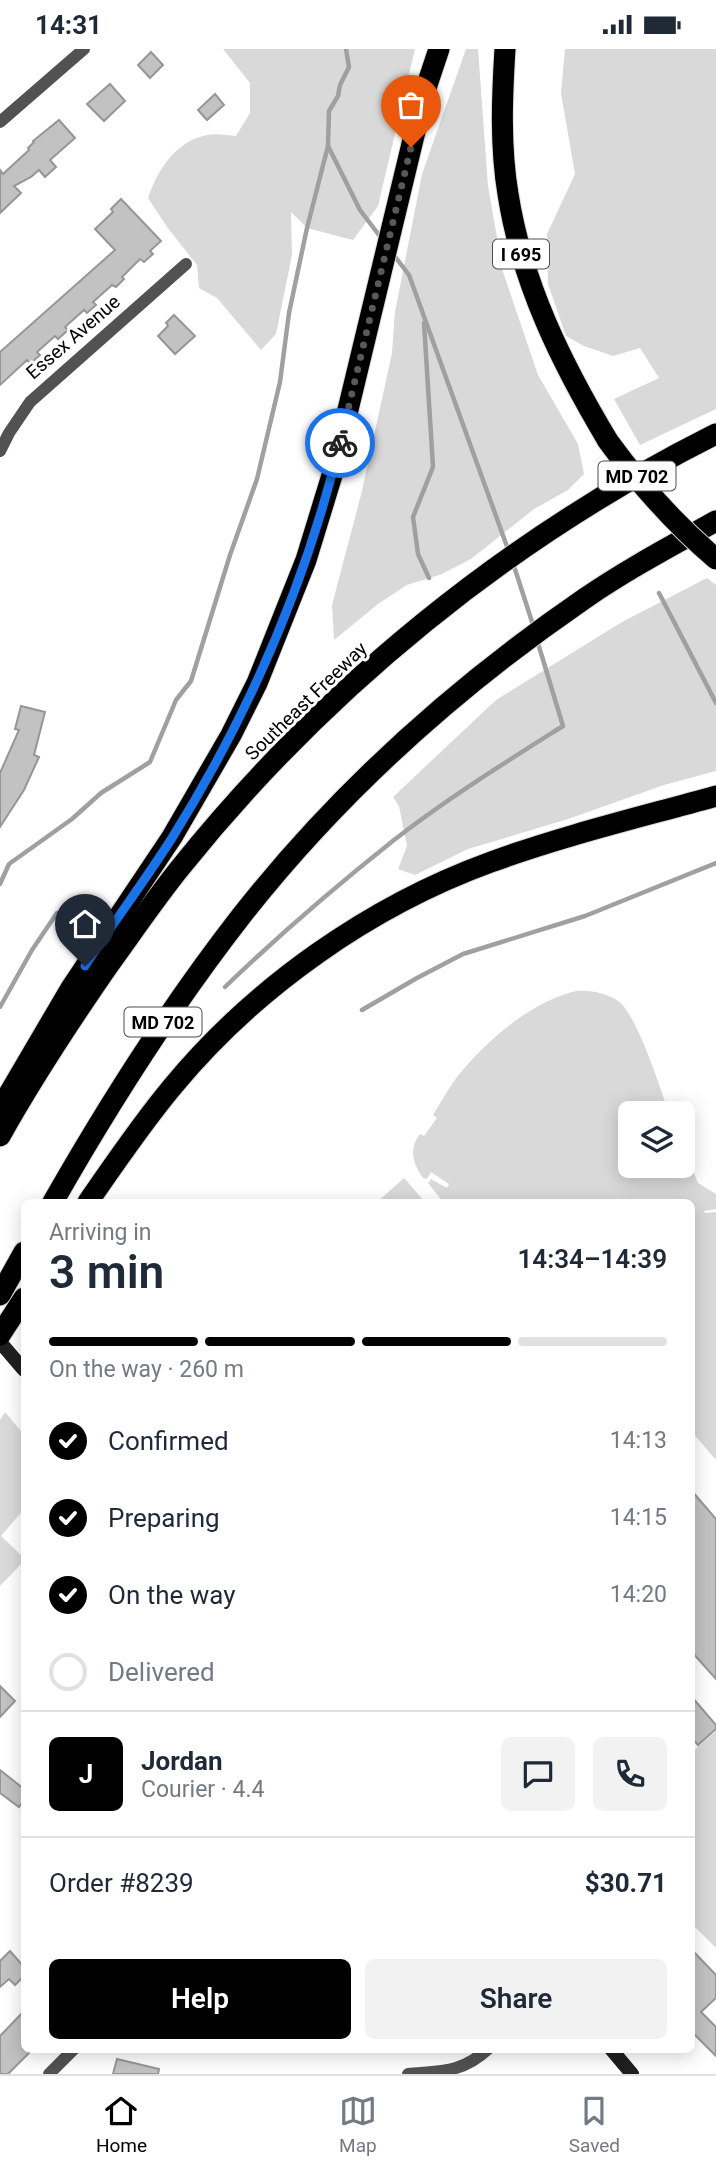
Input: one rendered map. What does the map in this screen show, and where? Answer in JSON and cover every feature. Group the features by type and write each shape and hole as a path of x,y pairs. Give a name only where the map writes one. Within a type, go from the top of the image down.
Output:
{"highway":[{"path":"0,1109 71,988 172,837 224,747 257,683 291,601 333,471 424,94 439,49"},
{"name":"I 695","path":"505,49 502,99 508,193 526,272 541,314 562,359 608,441 630,472 666,513 716,559"},
{"name":"Southeast Freeway","path":"0,1136 87,996 180,868 287,748 343,693 395,646 461,593 561,521 716,434"},
{"name":"MD 702","path":"55,1199 108,1107 197,975 292,855 345,798 398,747 486,672 586,598 716,521"},
{"path":"90,1199 147,1118 238,1017 307,962 357,928 445,881 491,862 573,835 716,796"},
{"path":"0,1294 21,1257"},
{"path":"0,1335 19,1307"}],"main road":[{"path":"0,1342 21,1366"},
{"path":"614,2053 632,2074"}],"street":[{"path":"0,122 83,49"},
{"name":"Essex Avenue","path":"0,451 30,402 186,264"},
{"path":"49,2074 70,2053"},
{"path":"408,2074 465,2066 483,2053"}],"shaded area":[{"path":"223,49 415,49 378,206 353,240 307,228 291,212 292,255 276,334 261,350 217,298 199,288 197,265 148,198 163,167 177,150 196,138 207,135 236,136 250,113 250,83"},
{"path":"466,49 478,49 488,186 503,272 538,375 578,444 584,474 568,490 534,509 471,559 442,574 407,585 378,604 334,640 332,605 361,495 392,353 395,312 422,174"},
{"path":"565,49 716,49 716,409 640,445 614,399 659,378 640,348 613,356 584,346 566,336 548,284 547,234 575,174 561,93"},
{"path":"707,578 716,585 716,771 664,785 568,819 468,849 415,875 398,869 407,846 399,806 393,797 496,700 622,622"},
{"path":"576,991 609,996 618,1001 633,1020 647,1052 665,1101 618,1101 618,1178 695,1178 695,1176 698,1183 716,1194 716,1209 704,1211 716,1212 716,1460 695,1436 695,1199 441,1199 428,1183 431,1179 447,1188 449,1184 431,1172 427,1179 423,1178 414,1162 416,1140 420,1134 424,1136 437,1118 433,1115 469,1063 495,1037 542,1004"},
{"path":"404,1178 422,1199 380,1199"},
{"path":"5,1412 21,1431 21,1513 1,1536 21,1555 21,1564 0,1586 0,1420"},
{"path":"716,1731 716,1948 695,1927 695,1749"}],"building":[{"path":"151,52 163,65 150,78 138,65"},
{"path":"110,84 125,101 104,121 87,104"},
{"path":"215,94 224,105 207,120 198,110"},
{"path":"59,120 75,138 50,160 56,167 45,177 39,170 14,186 21,193 0,213 0,170 3,174 29,150 33,141"},
{"path":"121,199 161,241 150,251 153,254 144,262 140,259 116,287 112,285 93,302 96,305 87,313 84,310 65,327 68,330 58,339 55,336 37,352 40,355 30,364 27,360 0,385 0,352 115,250 95,229 113,212 111,209"},
{"path":"174,315 195,336 175,354 158,336"},
{"path":"21,706 45,712 34,755 39,757 24,790 0,827 0,773 19,730 15,729"},
{"path":"695,1495 716,1519 716,1679 695,1655"},
{"path":"0,1686 15,1701 0,1717"},
{"path":"695,1701 716,1725 716,1729 698,1745 695,1742"},
{"path":"0,1770 21,1787 21,1804 19,1807 0,1793"},
{"path":"10,1951 21,1964 21,1979 15,1985 9,1979 0,1987 0,1961"},
{"path":"695,1953 716,1975 716,1998 701,2012 716,2027 716,2056 695,2035"},
{"path":"21,2014 21,2053 29,2053 8,2074 0,2074 0,2036"},
{"path":"117,2059 159,2069 158,2074 113,2074"}],"waterway":[{"path":"0,884 9,864 72,819 101,793 150,762 176,700 191,681 257,479 280,382 289,313 307,228 328,146 329,111 349,67 346,49"},
{"path":"328,146 360,210 382,239"},
{"path":"393,254 409,275 509,552"},
{"path":"424,323 433,467 413,517 418,554 429,578"},
{"path":"513,563 534,628"},
{"path":"659,593 716,703"},
{"path":"225,987 308,911 394,840 456,795 563,726 537,640"},
{"path":"362,1010 463,954 585,916 716,863"},
{"path":"0,1007 32,950 57,913 72,913"}],"way so far":[{"path":"340,443 411,147"}],"route":[{"path":"85,966 138,891 199,793 257,683 306,560 340,443"}]}
